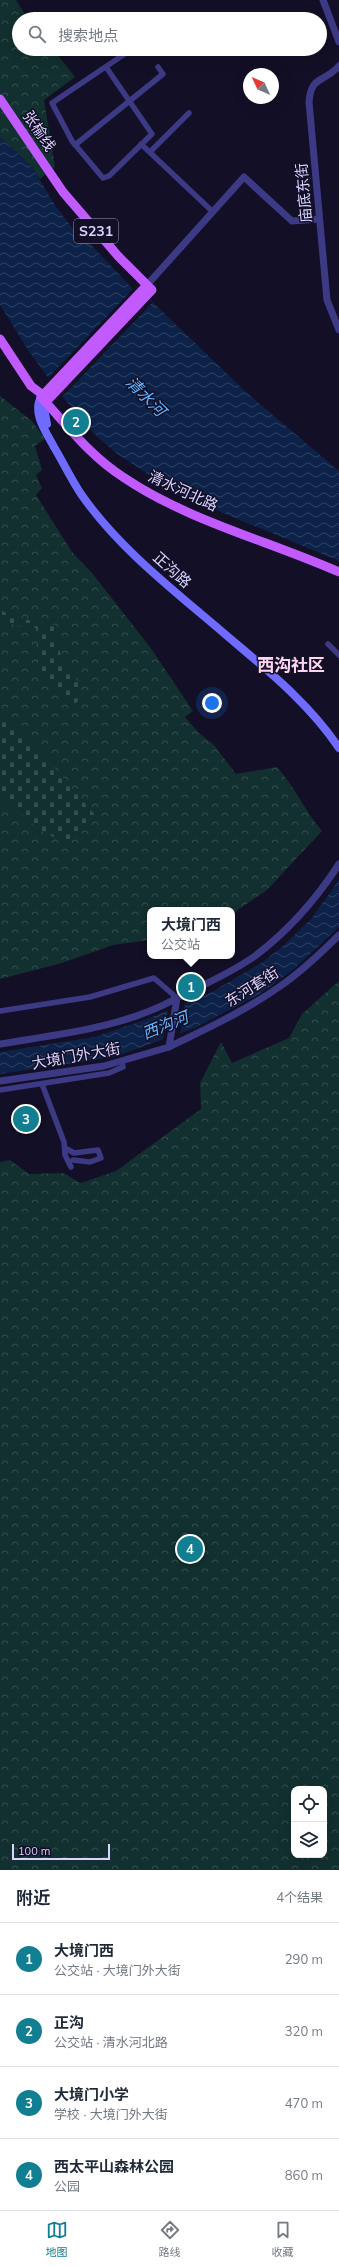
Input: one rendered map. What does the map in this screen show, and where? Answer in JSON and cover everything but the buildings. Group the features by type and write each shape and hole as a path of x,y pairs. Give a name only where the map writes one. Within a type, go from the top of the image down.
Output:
{"main road":[{"name":"张榆线","path":"0,99 55,180 145,289"},
{"path":"0,339 31,386 45,397 55,388 145,289"},
{"name":"清水河北路","path":"45,397 103,456 125,473 153,490 177,502 339,567"},
{"name":"清水河北路","path":"45,397 71,431 101,460 134,484 176,506 339,572"},
{"name":"正沟路","path":"45,397 44,408 47,425 71,471 84,492 157,570 292,686 329,724 339,739"},
{"name":"正沟路","path":"45,397 38,401 38,413 43,427 81,494 93,509 153,572 287,687 326,729 339,748"}],"street":[{"path":"323,0 339,42"},
{"path":"106,67 152,134 109,176 103,178 75,145 52,103 122,56"},
{"name":"庙底东街","path":"339,66 314,84 310,89 309,102 326,300 339,330"},
{"path":"75,145 164,74 158,67"},
{"path":"150,152 190,113"},
{"path":"141,144 212,211"},
{"path":"145,289 155,287 158,273 244,177 292,221 319,219"},
{"path":"328,644 339,655"},
{"path":"0,1044 105,1026 156,1010 222,976 255,956 283,932 309,905 339,864"},
{"name":"东河套街","path":"169,1047 208,1028 278,988 313,960 339,935"},
{"path":"0,1011 90,997 154,978 177,998"},
{"path":"169,1047 177,998"},
{"name":"大境门外大街","path":"0,1081 104,1066 169,1047"},
{"path":"0,1090 109,1073 123,1067 122,1061"},
{"path":"42,1084 65,1148 65,1155 71,1167"},
{"path":"65,1148 74,1153 98,1150 101,1158 90,1162 73,1160"}],"green space":[{"path":"0,0 16,0 24,12 12,12 12,56 58,56 75,77 44,100 55,167 40,179 32,167 0,137"},
{"path":"0,396 32,421 45,439 35,446 42,470 36,475 42,488 36,495 72,552 92,573 150,647 193,711 185,717 199,733 214,745 236,774 277,767 322,831 267,890 235,912 235,907 147,907 147,940 113,945 62,963 0,979"},
{"path":"0,610 17,618 56,625 61,659 77,680 83,697 72,706 38,668 36,628 16,626 0,617"},
{"path":"0,708 42,753 95,815 77,836 62,842 39,829 0,797"},
{"path":"339,981 339,1870 0,1870 0,1162 10,1160 29,1174 63,1173 81,1183 116,1171 201,1109 200,1083 221,1042 232,1063 289,1038 302,1014"}],"water":[{"name":"清水河","path":"0,137 32,167 56,207 74,230 77,230 133,289 136,286 247,393 339,471 339,561 223,513 158,481 116,453 94,434 57,390 28,350 0,305"},
{"name":"西沟河","path":"339,880 339,927 294,969 261,993 195,1028 114,1057 0,1074 0,1052 94,1037 145,1020 212,992 263,962 285,944 311,919"}],"pier":[{"path":"136,286 152,303 61,398 47,379"},
{"path":"185,1003 180,1034 163,1040 168,1010"}],"place":[{"name":"正沟","path":"76,422"},
{"name":"大境门西","path":"191,987"},
{"name":"大境门小学","path":"26,1119"},
{"name":"西太平山森林公园","path":"190,1549"}],"district":[{"name":"西沟社区","path":"291,665"}]}
